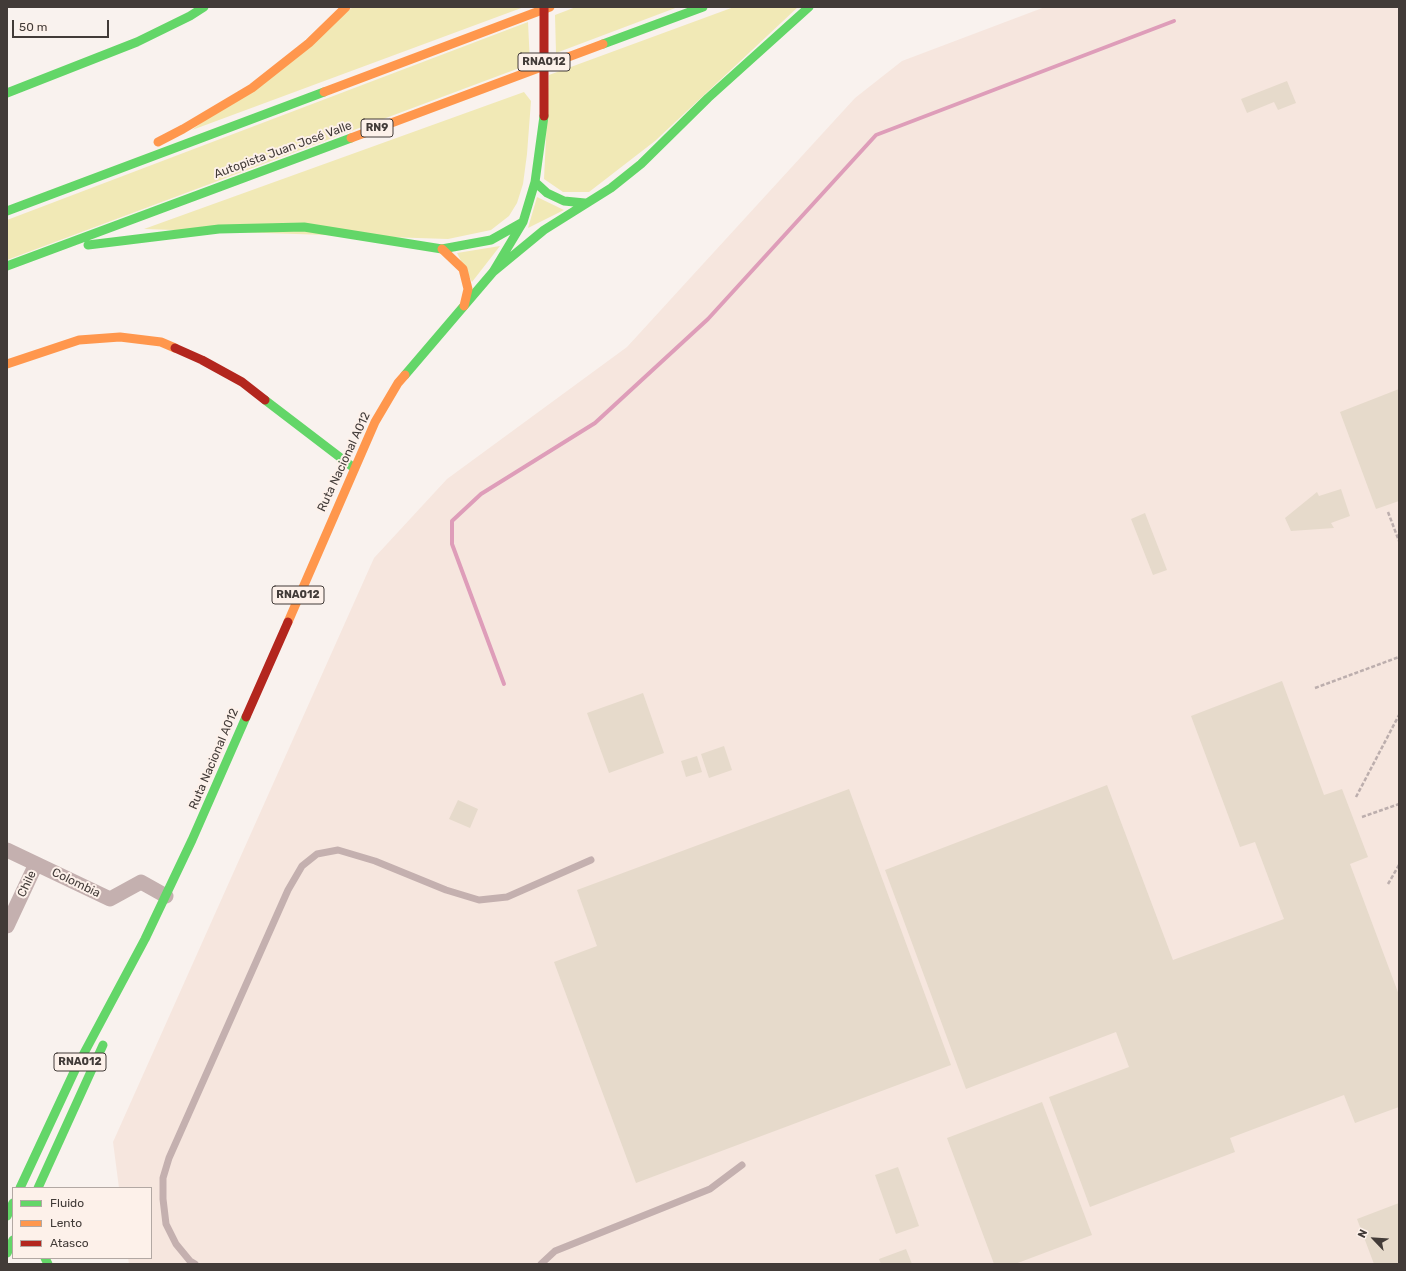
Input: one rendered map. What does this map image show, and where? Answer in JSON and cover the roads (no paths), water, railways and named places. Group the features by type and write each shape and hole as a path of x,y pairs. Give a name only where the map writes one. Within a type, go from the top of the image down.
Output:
{"main road":[{"path":"7,93 137,42 190,16 204,7"},
{"path":"149,146 183,129 252,88 309,43 346,7"},
{"name":"Ruta Nacional A012","path":"20,1187 75,1070 145,939 192,840 375,422 398,383 493,272 522,222 535,182 544,116 544,7"},
{"path":"7,211 550,7"},
{"name":"Autopista Juan José Valle","path":"7,266 703,7"},
{"path":"493,272 544,230 611,188 641,164 708,98 809,7"},
{"path":"54,194 135,153"},
{"path":"535,182 547,193 564,201 585,203"},
{"path":"51,250 219,229 304,227 442,249 491,240 522,222"},
{"path":"442,249 463,269 468,289 464,306"},
{"path":"7,364 79,340 120,337 161,342 202,360 242,382 354,468"},
{"name":"Ruta Nacional A012","path":"116,1011 145,939"},
{"name":"RNA012","path":"38,1187 105,1040"},
{"path":"43,1187 45,1174"},
{"path":"7,1216 12,1205"},
{"path":"7,1252 12,1242"}],"street":[{"name":"Colombia","path":"7,850 110,899 141,882 166,896"},
{"name":"Chile","path":"7,926 36,864"}],"lane":[{"path":"195,1264 190,1261 176,1244 166,1224 163,1199 163,1178 169,1158 288,890 302,866 317,854 338,850 375,861 446,890 479,900 507,897 591,860"},
{"path":"541,1264 555,1251 710,1189 742,1165"}],"waterway":[{"path":"504,684 452,544 452,521 481,494 595,423 708,319 876,135 1174,21"}]}
